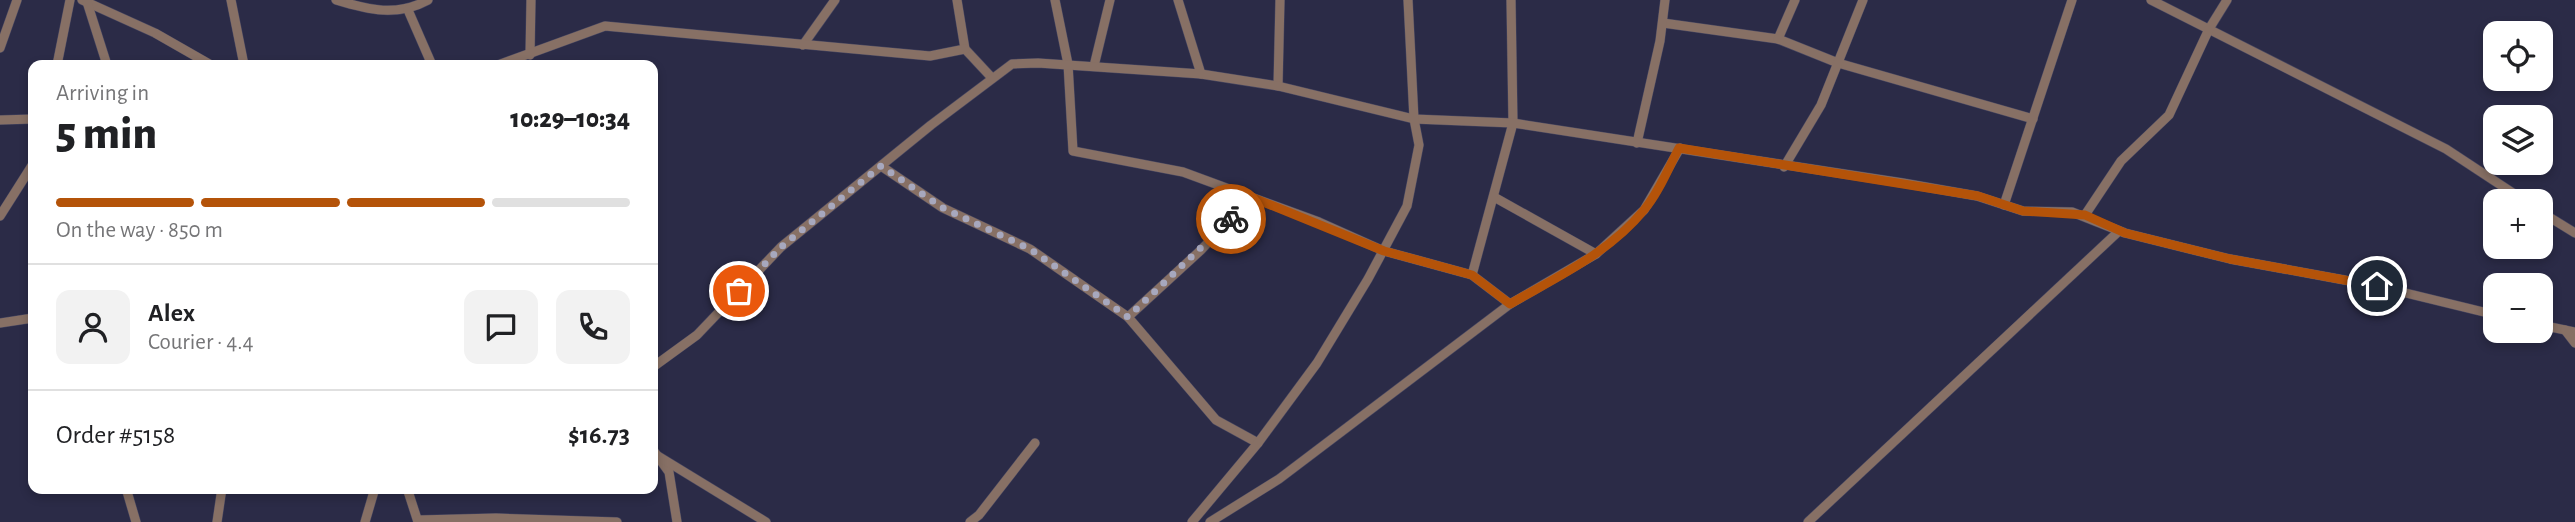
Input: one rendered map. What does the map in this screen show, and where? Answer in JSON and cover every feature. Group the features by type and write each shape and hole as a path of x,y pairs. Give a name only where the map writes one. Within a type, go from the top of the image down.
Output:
{"street":[{"path":"0,48 18,0"},
{"path":"58,60 70,0"},
{"path":"230,0 243,60"},
{"path":"336,0 365,9 408,10 424,1"},
{"path":"530,55 531,0"},
{"path":"803,46 835,0"},
{"path":"957,0 965,49 992,78"},
{"path":"1055,0 1068,64 1073,150 1182,172 1384,251 1472,275 1510,304"},
{"path":"1094,66 1110,0"},
{"path":"1178,0 1201,74"},
{"path":"1278,86 1280,0"},
{"path":"1192,522 1258,443 1317,363 1384,251 1407,206 1419,145 1413,119 1408,0"},
{"path":"1472,275 1513,123 1511,0"},
{"path":"1637,143 1665,0"},
{"path":"1778,39 1795,0"},
{"path":"1784,167 1821,105 1863,0"},
{"path":"2004,205 2072,0"},
{"path":"2151,0 2446,149 2507,189"},
{"path":"2167,0 2172,11"},
{"path":"2085,215 2121,161 2169,115 2209,29 2227,0"},
{"path":"85,1 105,60"},
{"path":"85,1 155,33 202,60"},
{"path":"408,10 430,60"},
{"path":"1662,23 1778,39 1838,63 2033,118"},
{"path":"514,60 589,29 605,26 930,56 965,49"},
{"path":"658,364 697,335 781,247 1012,64 1068,64 1201,74 1278,86 1413,119 1513,123 1978,196 2023,211 2085,215 2119,231 2230,259 2377,286 2483,313"},
{"path":"0,120 28,119"},
{"path":"1210,522 1279,479 1510,304 1596,254 1644,210 1679,148"},
{"path":"881,166 943,208 1030,249 1128,317 1216,420 1258,443"},
{"path":"0,216 28,172"},
{"path":"1128,317 1201,250 1251,197"},
{"path":"1494,197 1596,254"},
{"path":"2553,219 2575,233"},
{"path":"1808,522 2119,231"},
{"path":"0,323 28,319"},
{"path":"2570,331 2575,343"},
{"path":"970,522 979,515 1034,443"},
{"path":"658,454 766,522"},
{"path":"658,456 669,472 677,522"},
{"path":"127,494 136,522"},
{"path":"217,522 221,494"},
{"path":"365,522 373,494"},
{"path":"409,494 418,521 496,518 617,522"}],"way so far":[{"path":"739,291 781,247 881,166 943,208 1030,249 1128,317 1231,219"}],"route":[{"path":"1231,219 1251,197 1319,222 1384,251 1472,275 1510,304 1596,254 1627,228 1656,192 1679,148 1784,167 1978,196 2023,211 2072,212 2125,233 2230,259 2377,286"}]}
